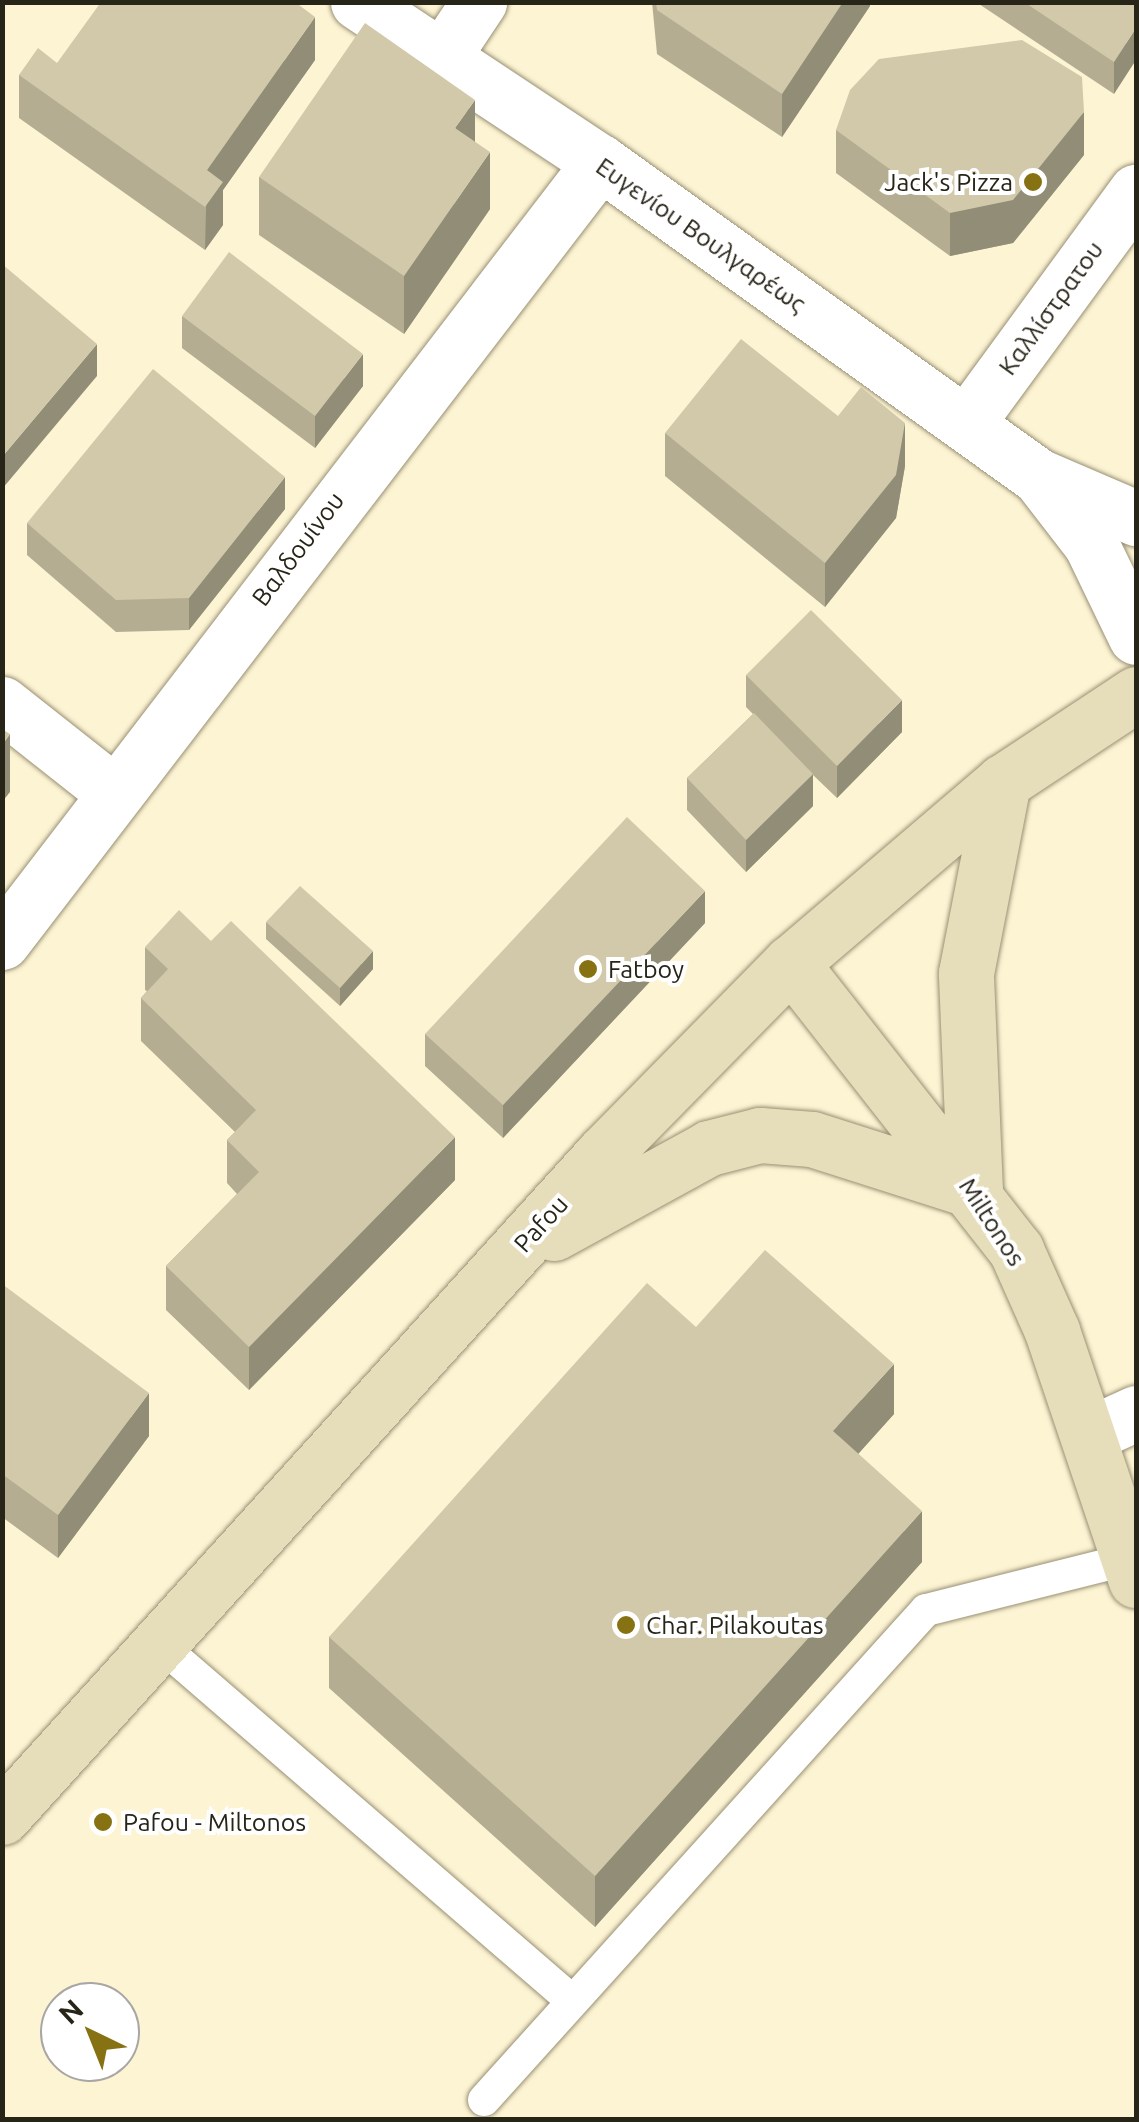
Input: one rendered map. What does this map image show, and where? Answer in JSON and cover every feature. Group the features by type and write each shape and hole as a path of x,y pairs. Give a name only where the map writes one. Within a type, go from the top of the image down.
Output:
{"main road":[{"name":"Pafou","path":"2,1817 510,1258 791,964 1003,782 1136,694"},
{"path":"510,1258 709,1148 760,1135 812,1139 975,1191 966,973 1003,782"},
{"name":"Miltonos","path":"791,964 975,1191 1016,1250 1112,1424 1133,1569"}],"street":[{"name":"Ευγενίου Βουλγαρέως","path":"358,2 600,162 1038,476 1136,518"},
{"path":"442,58 479,2"},
{"name":"Βαλδουίνου","path":"2,942 112,791 600,162"},
{"name":"Καλλίστρατου","path":"966,424 1136,192"},
{"name":"Ευγενίου Βουλγαρέως","path":"1038,476 1091,544 1136,637"},
{"path":"2,704 112,791"}],"lane":[{"path":"484,2100 570,1999 926,1610 1133,1569"},
{"path":"158,1643 570,1999"}],"building":[{"path":"101,2 295,2 315,17 207,170 223,182 205,207 19,75 38,48 57,63"},
{"path":"656,2 843,2 782,94 657,10"},
{"path":"1024,2 1136,2 1136,28 1114,62"},
{"path":"365,23 475,100 455,128 490,152 404,276 259,177"},
{"path":"1022,40 1082,77 1084,112 1013,200 950,213 836,130 850,90 879,59"},
{"path":"229,252 363,354 315,416 182,316"},
{"path":"2,264 97,344 2,457"},
{"path":"741,339 838,416 861,387 905,423 896,475 825,563 665,433"},
{"path":"153,369 285,477 189,598 116,600 27,523"},
{"path":"811,610 902,700 837,766 746,675"},
{"path":"754,713 813,774 746,840 687,778"},
{"path":"2,729 10,734 2,745"},
{"path":"627,817 705,891 503,1105 425,1034"},
{"path":"300,886 373,951 340,988 266,922"},
{"path":"179,910 211,941 231,921 455,1137 249,1347 166,1266 259,1172 227,1140 256,1110 141,998 168,969 145,947"},
{"name":"Char. Pilakoutas","path":"765,1250 894,1364 833,1431 922,1511 595,1876 329,1637 647,1283 696,1327"},
{"path":"2,1284 149,1393 58,1515 2,1474"}],"place":[{"name":"Jack's Pizza","path":"1033,182"},
{"name":"Fatboy","path":"588,969"},
{"name":"Char. Pilakoutas","path":"626,1625"},
{"name":"Pafou - Miltonos","path":"103,1822"}]}
